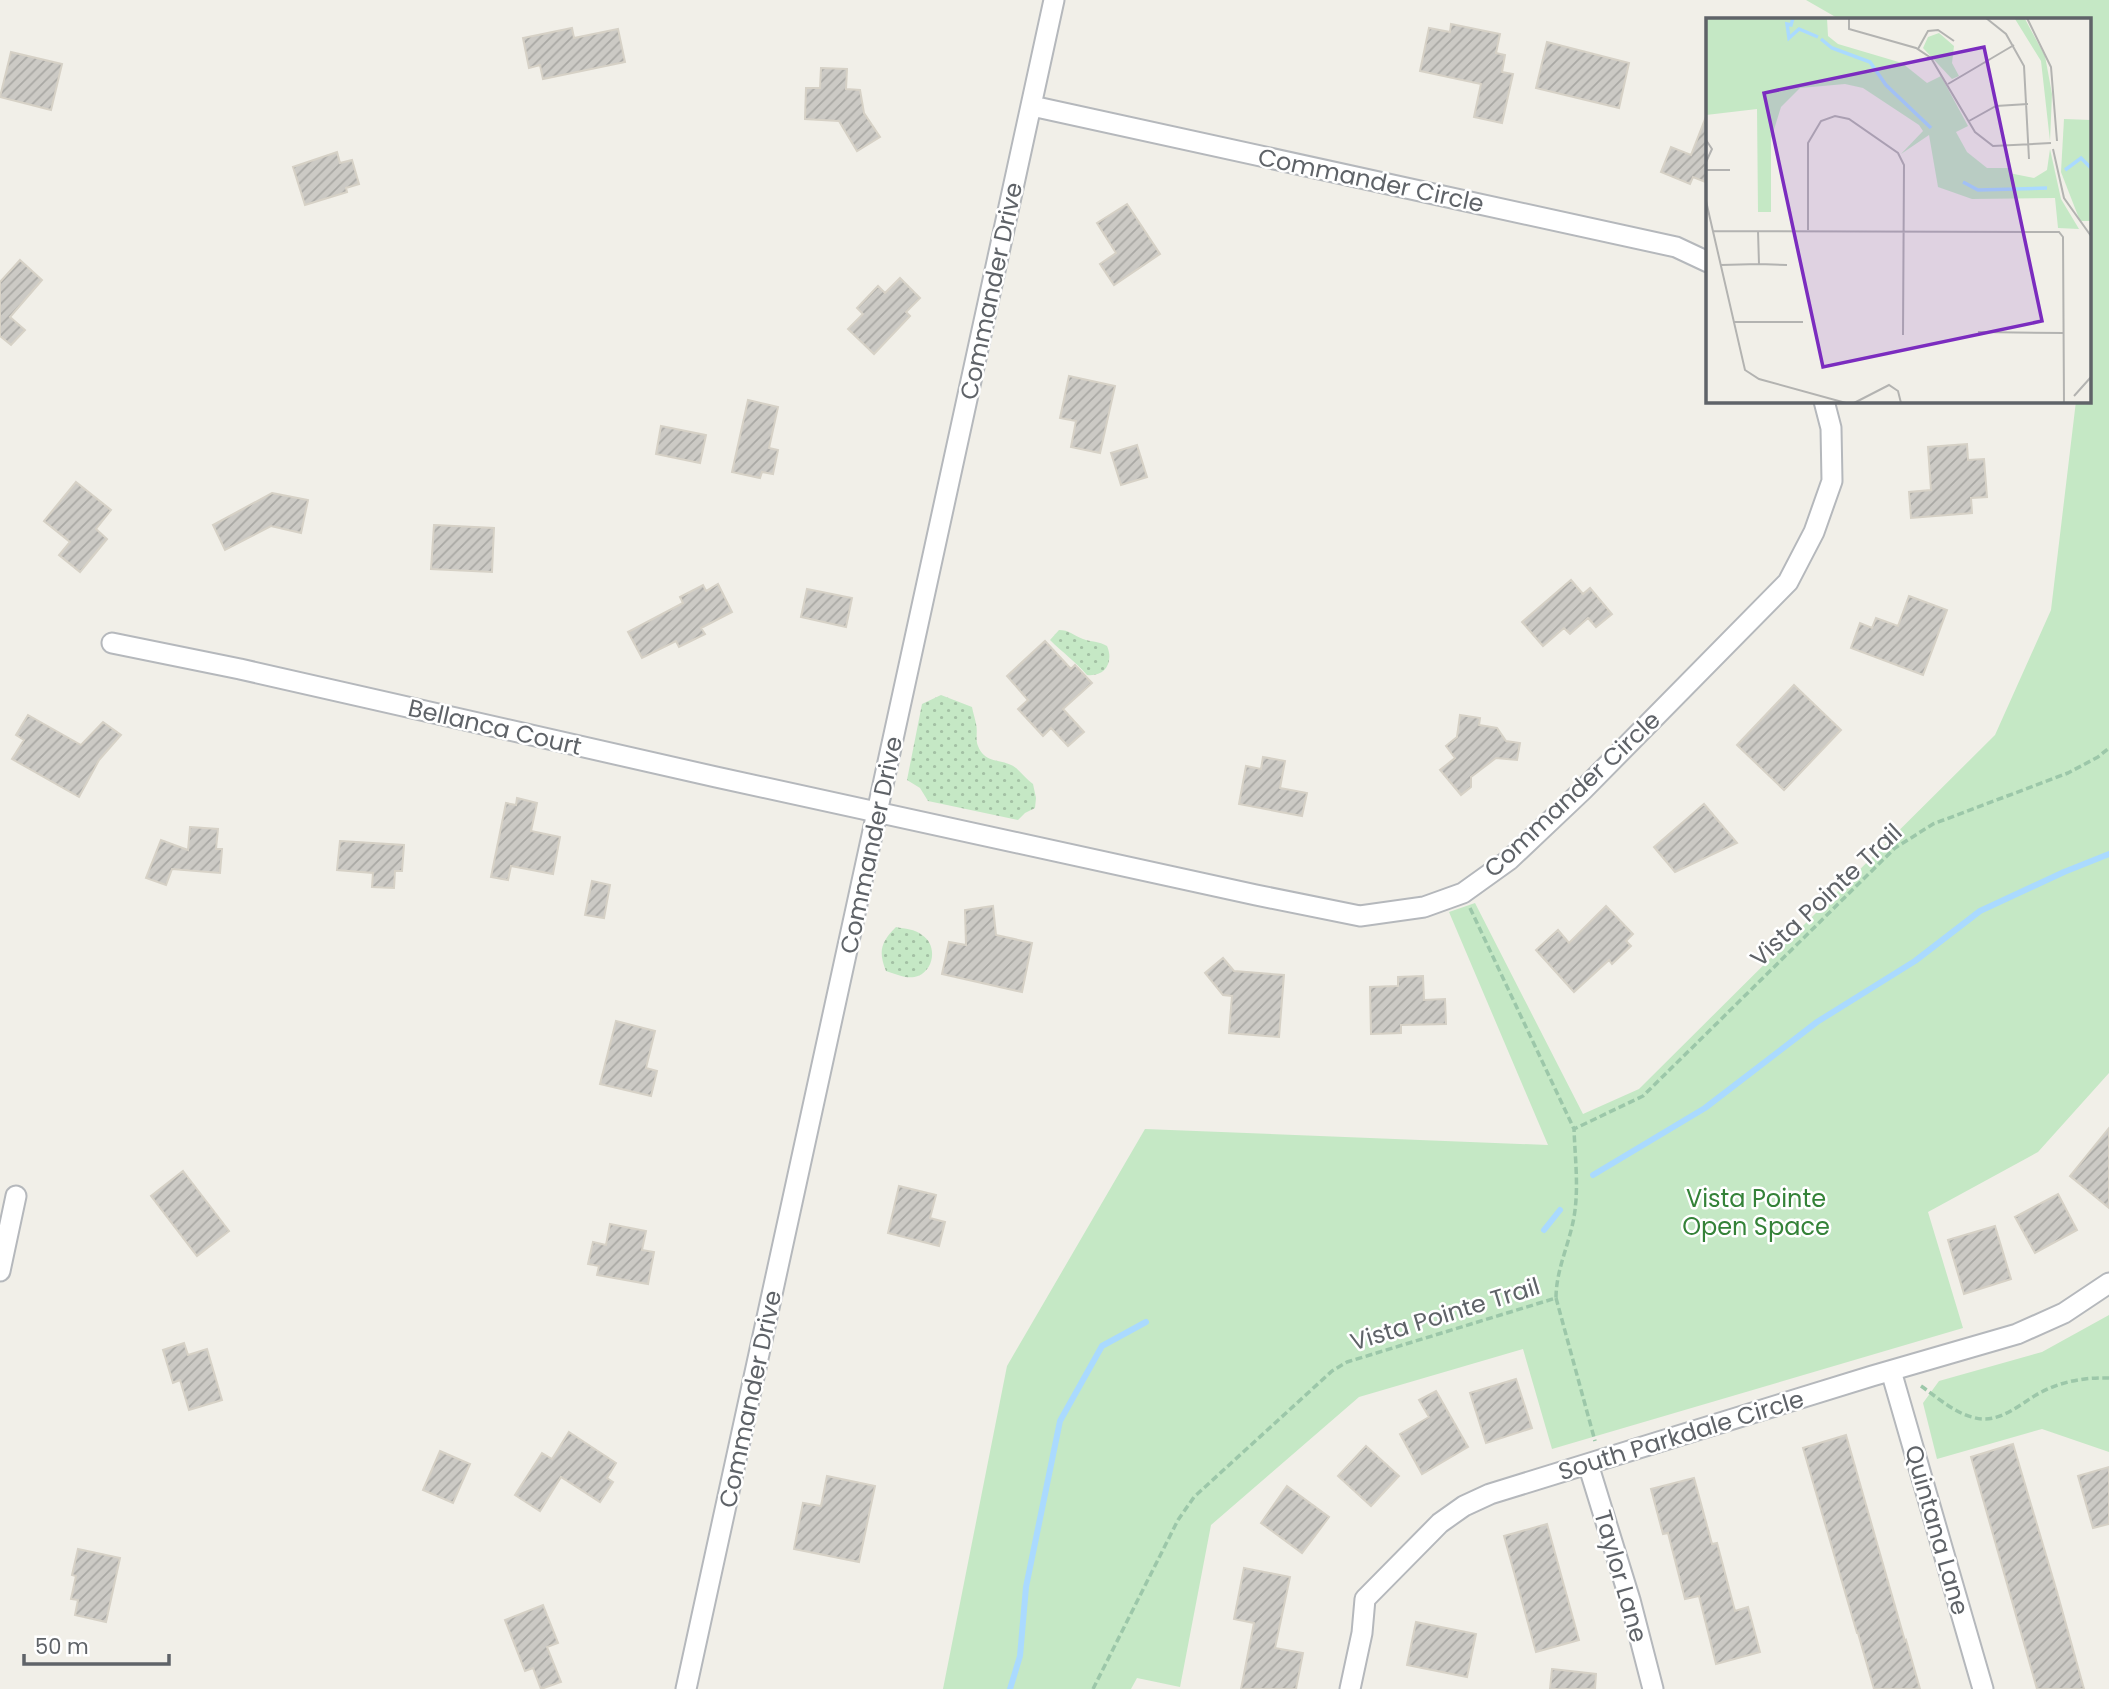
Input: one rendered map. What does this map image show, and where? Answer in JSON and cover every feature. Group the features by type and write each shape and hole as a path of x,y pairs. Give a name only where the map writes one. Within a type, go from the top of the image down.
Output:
{"street":[{"name":"Commander Drive","path":"686,1689 1054,0"},
{"name":"Commander Circle","path":"1032,106 1676,247 1706,261"},
{"name":"Commander Circle","path":"878,813 1360,916 1424,907 1463,893 1503,864 1583,790 1788,582 1814,532 1832,481 1831,428 1824,402"},
{"name":"Bellanca Court","path":"112,643 878,813"},
{"path":"0,1271 16,1196"},
{"name":"South Parkdale Circle","path":"1350,1689 1362,1633 1365,1599 1440,1523 1464,1506 1490,1494 1891,1370 2017,1334 2064,1313 2109,1283"},
{"name":"Quintana Lane","path":"1891,1370 1983,1689"},
{"name":"Taylor Lane","path":"1588,1464 1630,1600 1653,1689"}],"path":[{"name":"Vista Pointe Trail","path":"1093,1689 1178,1520 1194,1497 1332,1371 1356,1359 1556,1298 1556,1283 1574,1219 1577,1198 1574,1129 1643,1096 1895,848 1933,824 2068,773 2109,748"},
{"path":"1463,893 1574,1129"},
{"path":"1556,1298 1595,1441"},
{"path":"1921,1386 1958,1412 1989,1419 2005,1414 2060,1384 2086,1378 2109,1378"}],"green space":[{"name":"Vista Pointe Open Space","path":"1806,0 2109,0 2109,1073 2038,1152 1928,1212 1963,1328 1552,1449 1523,1349 1359,1397 1211,1525 1180,1687 1137,1678 1131,1689 943,1689 1007,1366 1145,1129 1548,1145 1449,912 1475,903 1583,1114 1639,1089 1995,735 2051,610 2076,402 2092,402 2092,18 1837,18"},
{"path":"1059,630 1107,646 1109,658 1103,671 1087,675 1050,640"},
{"path":"941,695 972,707 977,727 977,743 981,752 990,759 1016,768 1033,784 1035,808 1018,820 928,801 920,788 907,780 922,704"},
{"path":"896,927 916,932 927,939 932,956 924,973 906,977 886,971 882,947"},
{"path":"2109,1315 2109,1452 2042,1429 1937,1459 1923,1403 1939,1381 2042,1352"}],"building":[{"path":"1451,24 1500,34 1496,53 1505,55 1502,72 1513,74 1502,123 1474,117 1481,84 1420,71 1429,28 1450,32"},
{"path":"572,28 574,38 618,29 625,62 543,79 540,65 529,68 523,38"},
{"path":"1547,42 1629,63 1619,108 1536,88"},
{"path":"11,52 62,64 51,110 0,97"},
{"path":"821,68 847,69 846,89 860,90 864,113 880,137 857,151 839,121 805,119 806,88 820,88"},
{"path":"1706,117 1706,182 1693,177 1690,184 1661,172 1671,147 1691,155"},
{"path":"337,152 340,163 352,160 359,184 346,188 347,192 305,205 293,167"},
{"path":"1127,204 1160,254 1114,285 1100,264 1116,253 1097,223"},
{"path":"20,260 42,280 10,317 25,330 11,345 0,336 0,282"},
{"path":"900,278 920,298 906,312 910,316 874,354 848,329 863,314 857,308 878,286 885,293"},
{"path":"1069,376 1115,386 1100,453 1071,447 1076,421 1060,418"},
{"path":"748,400 778,407 769,448 778,450 773,474 762,472 760,478 732,472"},
{"path":"661,426 706,435 700,463 656,454"},
{"path":"1967,444 1968,460 1984,459 1987,497 1971,498 1972,513 1911,518 1909,492 1931,490 1928,447"},
{"path":"1137,445 1147,477 1121,485 1111,453"},
{"path":"76,482 111,510 96,529 107,539 80,572 59,555 70,542 44,521"},
{"path":"272,493 308,500 301,533 271,526 225,550 213,525"},
{"path":"434,525 494,528 492,572 431,569"},
{"path":"1571,580 1583,594 1590,588 1612,614 1596,627 1588,618 1570,634 1564,628 1543,646 1522,622"},
{"path":"718,584 732,612 701,628 705,634 679,647 676,641 642,658 628,632 683,603 680,597 703,585 706,591"},
{"path":"807,589 852,598 846,627 801,617"},
{"path":"1909,596 1947,610 1923,675 1851,648 1860,623 1872,628 1876,618 1898,626"},
{"path":"1045,641 1071,669 1075,665 1092,683 1063,709 1084,732 1068,746 1051,728 1043,736 1018,709 1028,700 1007,676"},
{"path":"1794,685 1841,730 1784,790 1737,745"},
{"path":"28,715 81,745 103,722 121,735 99,760 79,797 12,759 24,740 16,735"},
{"path":"1460,715 1480,718 1479,725 1497,728 1506,741 1520,743 1517,760 1496,758 1471,777 1471,787 1461,795 1440,770 1455,758 1446,746 1457,737"},
{"path":"1263,757 1285,761 1280,788 1307,793 1302,816 1239,804 1246,766 1261,769"},
{"path":"517,798 537,803 531,831 560,837 553,874 511,866 508,880 491,877 506,803 516,805"},
{"path":"1704,804 1737,843 1675,872 1654,847"},
{"path":"190,827 218,829 216,849 222,849 220,873 172,869 166,885 146,878 161,840 188,850"},
{"path":"340,841 404,845 402,871 395,871 394,888 372,887 373,873 337,870"},
{"path":"592,881 610,885 604,918 585,915"},
{"path":"993,906 996,935 1032,943 1022,992 942,974 949,942 966,945 965,910"},
{"path":"1606,906 1633,934 1626,941 1631,946 1612,964 1609,960 1574,992 1536,950 1558,930 1569,943"},
{"path":"1223,958 1234,971 1284,975 1279,1037 1229,1033 1232,996 1223,995 1205,973"},
{"path":"1423,976 1424,1000 1445,999 1446,1024 1401,1025 1401,1033 1371,1034 1370,987 1398,986 1398,977"},
{"path":"616,1021 655,1031 646,1068 657,1071 651,1096 600,1084"},
{"path":"2109,1128 2109,1208 2070,1176"},
{"path":"183,1171 229,1231 197,1256 151,1196"},
{"path":"899,1186 936,1195 930,1218 945,1222 939,1246 888,1233"},
{"path":"2058,1194 2077,1230 2035,1253 2015,1217"},
{"path":"610,1224 646,1231 642,1250 654,1252 648,1284 597,1275 599,1266 588,1264 593,1242 606,1245"},
{"path":"1995,1226 2011,1279 1964,1294 1948,1240"},
{"path":"184,1343 188,1355 207,1349 222,1400 189,1410 180,1380 173,1383 163,1350"},
{"path":"1516,1379 1532,1428 1486,1443 1470,1393"},
{"path":"1436,1391 1468,1447 1422,1474 1400,1434 1429,1417 1419,1400"},
{"path":"569,1432 616,1463 607,1478 613,1482 600,1502 561,1477 540,1511 515,1495 542,1453 552,1459"},
{"path":"1846,1435 1920,1689 1874,1689 1803,1448"},
{"path":"2013,1444 2084,1689 2037,1689 1971,1457"},
{"path":"1366,1446 1399,1476 1371,1506 1338,1476"},
{"path":"440,1451 470,1464 453,1503 423,1490"},
{"path":"2109,1467 2109,1524 2093,1528 2078,1476"},
{"path":"827,1476 875,1486 859,1562 794,1549 803,1503 821,1506"},
{"path":"1694,1478 1712,1544 1717,1543 1735,1611 1748,1607 1760,1652 1716,1664 1699,1596 1685,1599 1668,1533 1663,1534 1651,1489"},
{"path":"1287,1486 1329,1517 1302,1553 1261,1523"},
{"path":"1547,1524 1579,1640 1536,1652 1504,1536"},
{"path":"78,1549 120,1558 106,1622 75,1615 78,1600 71,1599 76,1576 72,1575"},
{"path":"1244,1568 1290,1577 1275,1648 1303,1653 1296,1689 1241,1689 1254,1623 1234,1619"},
{"path":"543,1605 558,1643 547,1647 561,1682 541,1689 533,1668 525,1671 505,1620"},
{"path":"1416,1622 1476,1634 1467,1677 1407,1665"},
{"path":"1552,1669 1596,1674 1595,1689 1550,1689"}],"waterway":[{"path":"1593,1175 1705,1108 1817,1022 1915,961 1980,911 2109,854"},
{"path":"1544,1230 1560,1210"},
{"path":"1010,1689 1020,1656 1026,1587 1060,1421 1102,1346 1146,1322"}]}
